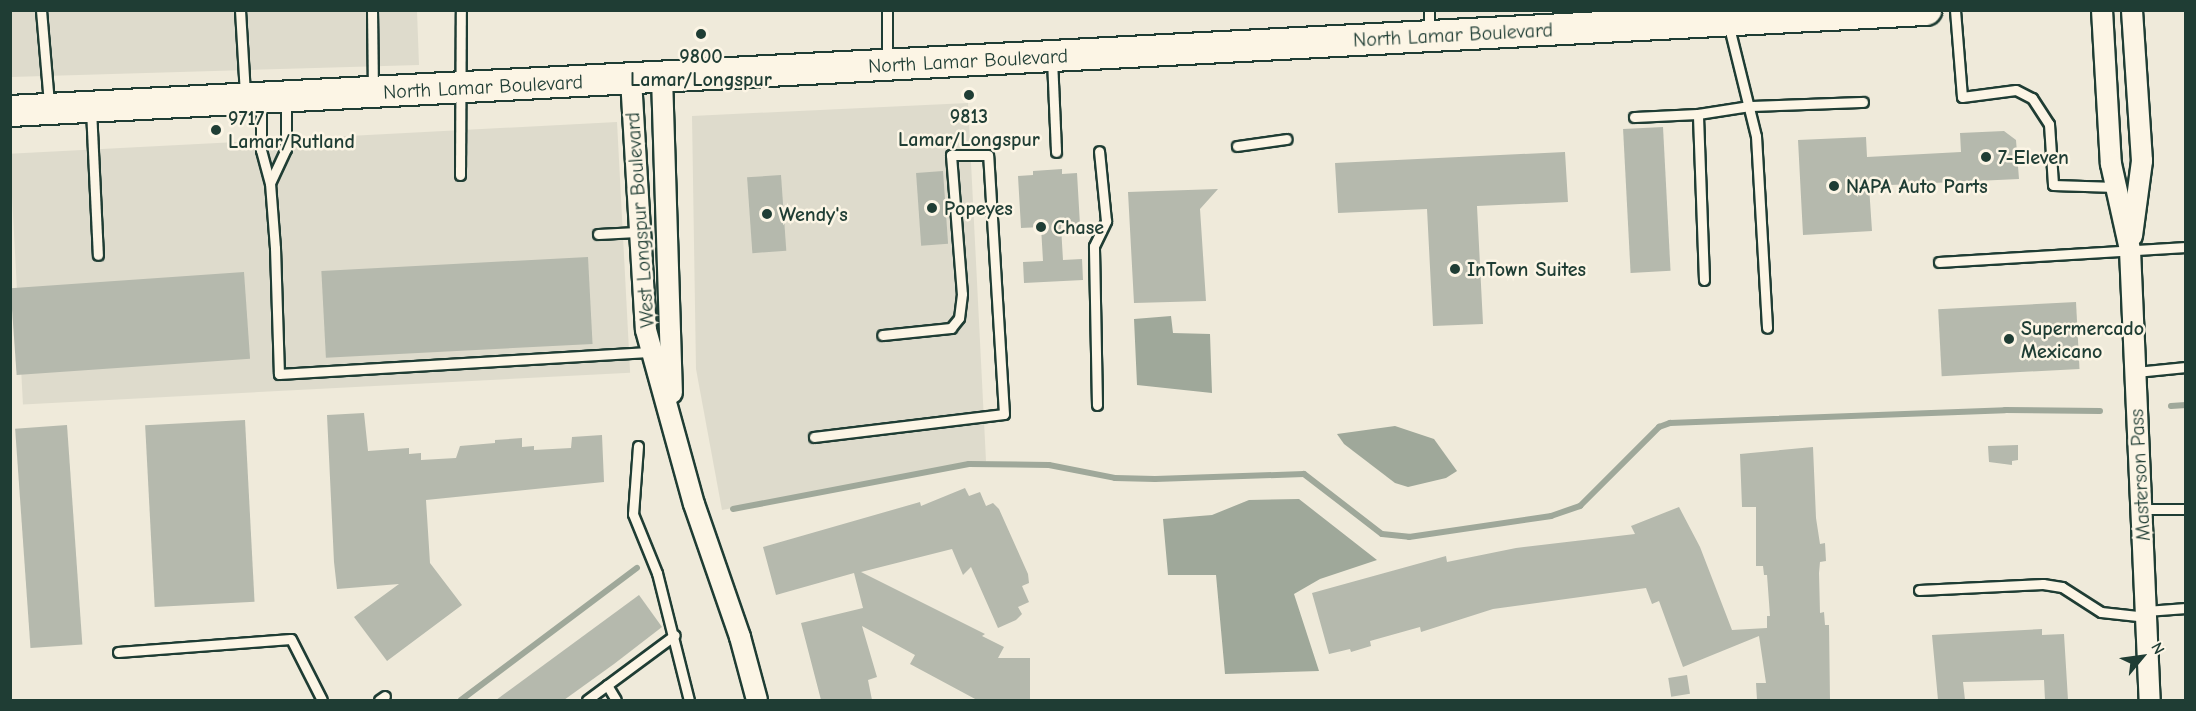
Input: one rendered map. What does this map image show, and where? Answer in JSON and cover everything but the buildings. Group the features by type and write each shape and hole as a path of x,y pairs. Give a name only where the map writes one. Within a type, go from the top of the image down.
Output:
{"main road":[{"name":"North Lamar Boulevard","path":"10,111 1052,57 1429,24 1612,23 1728,16 1911,11"}],"street":[{"name":"Masterson Pass","path":"2102,10 2111,164 2130,250 2150,700"},
{"name":"Masterson Pass","path":"2130,250 2142,161 2132,10"},
{"name":"West Longspur Boulevard","path":"662,77 674,429"},
{"name":"West Longspur Boulevard","path":"631,79 637,232 646,330 757,700"}],"lane":[{"path":"41,10 49,109"},
{"path":"240,10 264,98 286,149 270,183"},
{"path":"372,10 373,92"},
{"path":"460,175 458,88 461,10"},
{"path":"887,10 887,65"},
{"path":"1955,10 1962,97 2016,90 2032,98 2049,124 2054,185 2116,187"},
{"path":"1728,16 1756,136 1767,328"},
{"path":"1052,57 1056,152"},
{"path":"264,98 261,150 270,183 279,374 652,352"},
{"path":"1634,117 1698,114 1749,106 1863,102"},
{"path":"91,107 98,255"},
{"path":"1698,114 1704,280"},
{"path":"1237,146 1287,139"},
{"path":"1097,405 1094,246 1106,221 1099,151"},
{"path":"814,437 1004,414 988,155 951,155 962,294 959,318 951,328 882,335"},
{"path":"598,234 637,232"},
{"path":"1939,262 2186,248"},
{"path":"2136,372 2186,367"},
{"path":"638,446 633,514 657,573 675,635 689,700"},
{"path":"2142,509 2186,509"},
{"path":"1919,590 2043,584 2062,587 2101,612 2146,614 2186,608"},
{"path":"587,700 675,635"},
{"path":"118,652 291,639 322,700"},
{"path":"607,685 616,700"}],"shaded area":[{"path":"10,11 417,11 419,65 11,77"},
{"path":"968,103 986,461 722,510 696,369 692,116"},
{"path":"617,122 630,373 23,404 10,154"},
{"path":"1171,316 1173,333 1210,334 1212,393 1137,385 1134,319"},
{"path":"1395,426 1434,439 1457,471 1446,478 1408,487 1395,483 1344,444 1337,434"},
{"path":"1299,499 1377,560 1320,579 1294,594 1319,671 1225,674 1216,575 1168,575 1163,519 1212,515 1249,500"}],"waterway":[{"path":"2171,406 2186,405"},
{"path":"733,509 969,464 1049,465 1115,478 1155,479 1304,474 1382,534 1409,537 1551,516 1580,506 1659,427 1670,423 2005,410 2100,411"},
{"path":"461,700 637,568"}],"place":[{"name":"9800 Lamar/Longspur","path":"701,34"},
{"name":"9813 Lamar/Longspur","path":"969,95"},
{"name":"9717 Lamar/Rutland","path":"216,130"},
{"name":"7-Eleven","path":"1986,157"},
{"name":"NAPA Auto Parts","path":"1834,186"},
{"name":"Popeyes","path":"932,208"},
{"name":"Wendy's","path":"767,214"},
{"name":"Chase","path":"1041,227"},
{"name":"InTown Suites","path":"1455,269"},
{"name":"Supermercado Mexicano","path":"2009,339"}]}
